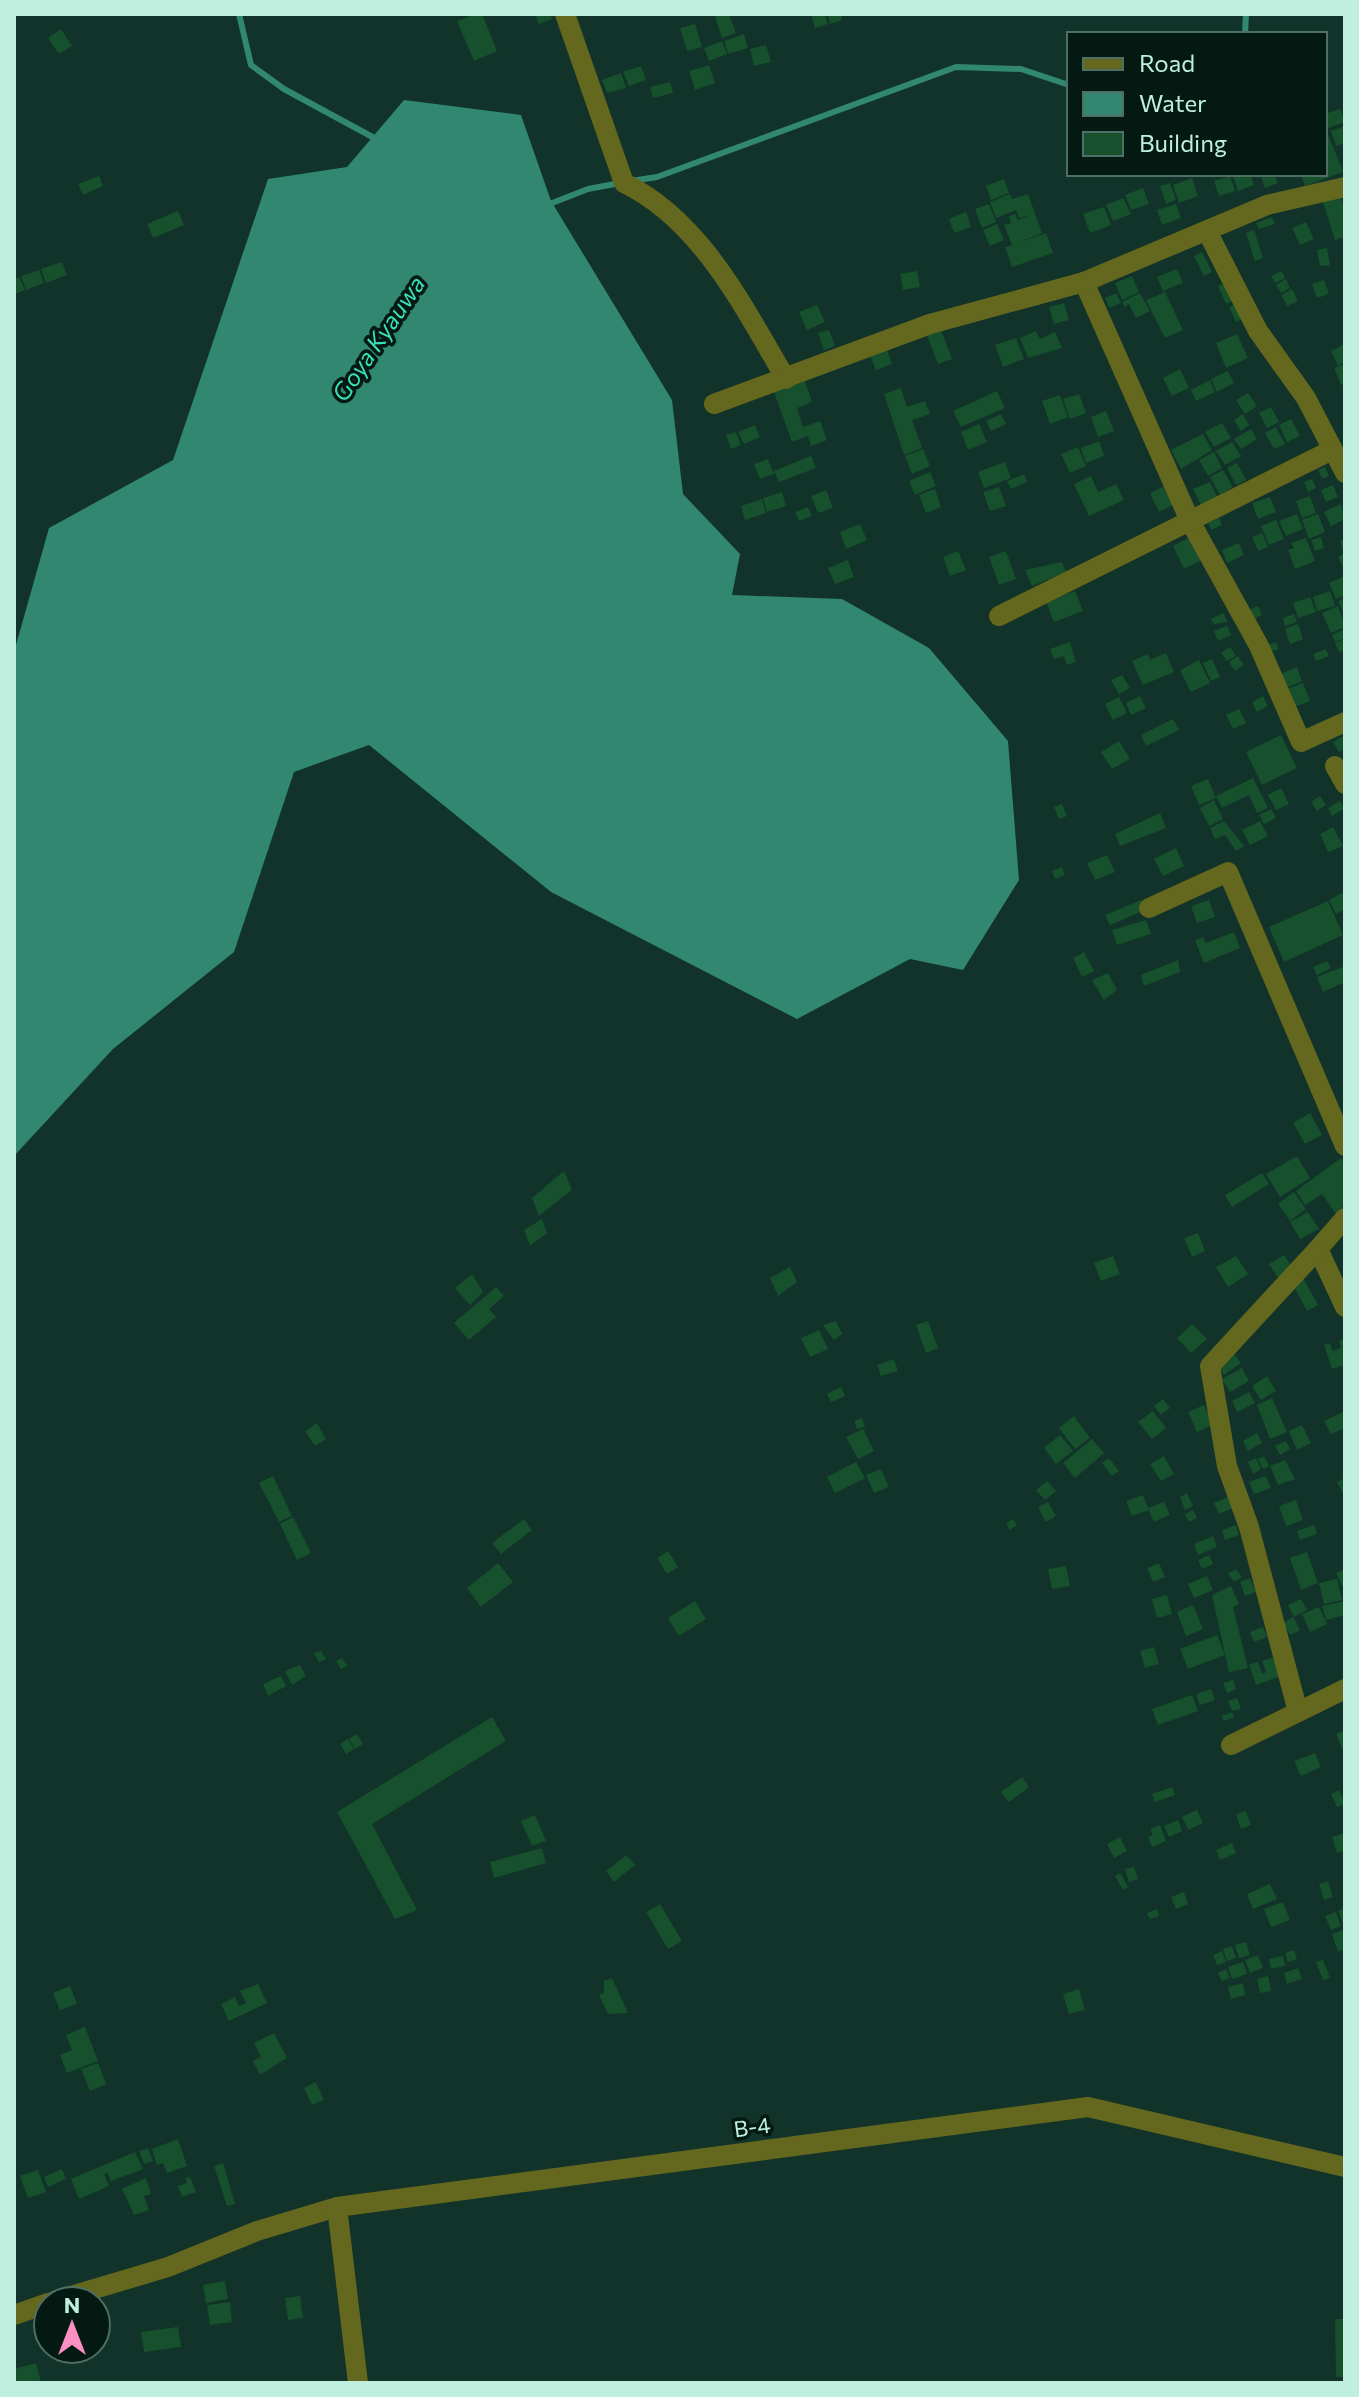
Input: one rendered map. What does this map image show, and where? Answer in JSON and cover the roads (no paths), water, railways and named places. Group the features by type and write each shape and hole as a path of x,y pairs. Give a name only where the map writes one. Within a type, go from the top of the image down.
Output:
{"street":[{"path":"565,14 624,183 653,197 694,239 721,273 786,379"},
{"path":"714,404 930,324 1084,282 1267,205 1345,187"},
{"path":"1207,231 1258,331 1306,398 1345,473"},
{"path":"1084,282 1190,521 1259,646 1301,742 1345,722"},
{"path":"999,616 1332,450"},
{"path":"1149,908 1228,872 1342,1132"},
{"path":"1298,1712 1249,1527 1227,1466 1210,1366 1345,1218"},
{"path":"1318,1249 1345,1307"},
{"path":"1231,1745 1345,1689"},
{"name":"B-4","path":"108,2285 168,2267 257,2231 337,2207 1088,2107 1345,2167"},
{"path":"337,2207 358,2383"}],"water":[{"path":"404,100 521,115 551,201 672,400 683,494 740,554 732,595 842,599 929,648 1008,741 1019,880 963,970 910,959 797,1019 551,892 369,745 294,772 234,952 113,1049 14,1156 14,652 49,528 173,460 268,179 347,167"}],"waterway":[{"path":"239,14 251,65 284,89 378,140"},
{"name":"Goya Kyauwa","path":"1245,32 1246,14"},
{"name":"Goya Kyauwa","path":"631,181 657,177 956,67 1021,69 1067,84"},
{"name":"Goya Kyauwa","path":"547,205 588,189 620,183"}]}
